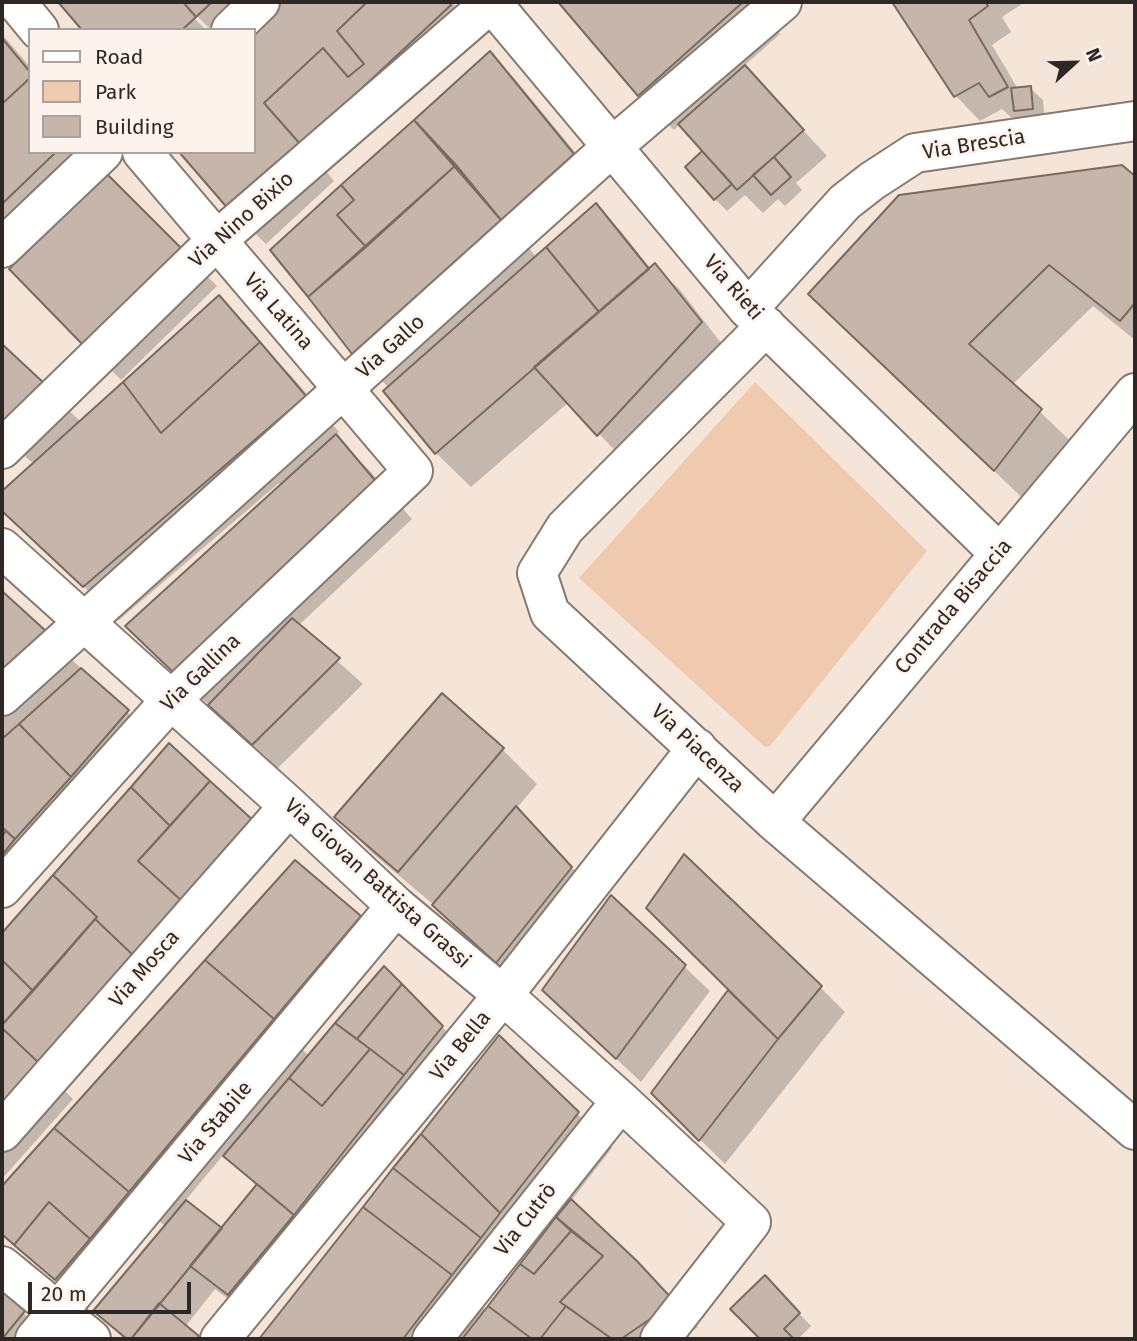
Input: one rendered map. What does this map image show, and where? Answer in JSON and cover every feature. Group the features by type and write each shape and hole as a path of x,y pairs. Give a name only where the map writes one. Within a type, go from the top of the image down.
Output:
{"street":[{"path":"16,2 37,28"},
{"path":"233,28 260,2"},
{"name":"Via Rieti","path":"492,2 757,318 999,552"},
{"name":"Via Nino Bixio","path":"2,449 216,240 492,2"},
{"name":"Via Gallo","path":"2,696 613,146 782,2"},
{"name":"Via Brescia","path":"757,318 845,202 915,153 1135,121"},
{"path":"2,248 101,154"},
{"name":"Via Latina","path":"144,154 413,471"},
{"name":"Via Piacenza","path":"757,318 565,528 537,573 550,614 775,822 1135,1130"},
{"name":"Contrada Bisaccia","path":"775,822 1135,393"},
{"name":"Via Gallina","path":"2,888 171,700 413,471"},
{"name":"Via Giovan Battista Grassi","path":"2,548 396,906 503,995 621,1101 751,1222 660,1339"},
{"name":"Via Bella","path":"220,1339 503,995 697,748"},
{"name":"Via Mosca","path":"2,1132 289,806"},
{"name":"Via Stabile","path":"47,1326 396,906"},
{"name":"Via Cutrò","path":"432,1339 621,1101"},
{"path":"2,1266 47,1326 91,1339"}],"green space":[{"path":"755,382 927,551 770,746 765,747 579,578"}],"building":[{"path":"58,2 183,2 196,17 184,28 80,28"},
{"path":"183,2 212,2 196,17"},
{"path":"282,2 367,2 337,31 364,64 348,77 323,48 264,103 301,145 230,211 181,154 256,154 255,28"},
{"path":"367,2 449,2 451,5 301,145 264,103 323,48 348,77 364,64 337,31"},
{"path":"558,2 743,2 638,96"},
{"path":"892,2 985,2 988,6 969,20 1008,87 989,97 979,83 954,97"},
{"path":"2,38 28,70 28,80 2,104"},
{"path":"490,51 574,154 501,220 414,120"},
{"path":"745,65 804,130 737,190 678,124"},
{"path":"28,80 28,154 54,154 2,204 2,104"},
{"path":"1031,86 1033,109 1014,111 1011,88"},
{"path":"414,120 456,165 366,247 337,215 354,200 341,185"},
{"path":"702,151 732,184 714,200 685,167"},
{"path":"774,157 791,177 771,195 753,175"},
{"path":"456,165 501,220 352,354 308,297"},
{"path":"1122,165 1135,176 1135,303 1120,321 1049,265 969,344 1042,409 994,471 808,294 899,195"},
{"path":"106,173 183,250 85,347 9,269"},
{"path":"341,185 354,200 337,215 366,247 308,297 270,250"},
{"path":"596,203 649,269 599,312 546,247"},
{"path":"546,247 599,312 435,454 383,391"},
{"path":"655,263 702,322 597,436 534,367"},
{"path":"219,295 260,342 161,433 123,382"},
{"path":"260,342 306,396 83,587 2,511 2,491 123,382 161,433"},
{"path":"2,344 46,385 2,422"},
{"path":"336,434 378,484 175,674 125,626"},
{"path":"2,591 47,632 2,672"},
{"path":"292,618 340,658 252,745 208,705"},
{"path":"81,668 129,710 71,777 19,724"},
{"path":"442,693 504,748 398,872 334,817"},
{"path":"19,724 71,777 15,839 2,827 2,739"},
{"path":"169,743 210,781 170,826 131,787"},
{"path":"210,781 255,822 183,902 138,861"},
{"path":"131,787 170,826 138,861 183,902 135,957 53,875"},
{"path":"516,806 572,867 496,963 432,905"},
{"path":"6,831 15,839 2,855 2,836"},
{"path":"684,854 822,986 778,1039 646,908"},
{"path":"295,860 361,916 274,1019 205,960"},
{"path":"53,875 97,917 33,991 2,960 2,933"},
{"path":"611,895 686,965 616,1059 542,990"},
{"path":"95,919 135,957 40,1064 2,1025"},
{"path":"2,960 33,991 2,1025"},
{"path":"205,960 274,1019 129,1192 54,1128"},
{"path":"384,966 402,984 357,1039 335,1023"},
{"path":"402,984 443,1026 404,1075 357,1039"},
{"path":"728,990 778,1039 699,1141 651,1093"},
{"path":"335,1023 370,1049 322,1106 289,1078"},
{"path":"2,1028 40,1064 2,1106"},
{"path":"499,1035 579,1112 500,1213 421,1134"},
{"path":"370,1049 404,1075 294,1215 223,1156 289,1078 322,1106"},
{"path":"54,1128 129,1192 90,1239 49,1202 14,1245 2,1234 2,1186"},
{"path":"421,1134 500,1213 481,1238 393,1168"},
{"path":"393,1168 481,1238 452,1275 363,1207"},
{"path":"257,1184 294,1215 228,1295 190,1266"},
{"path":"571,1199 637,1261 675,1302 621,1339 612,1339 560,1302 603,1256 556,1217"},
{"path":"186,1200 222,1228 131,1339 127,1339 93,1311"},
{"path":"49,1202 90,1239 55,1280 14,1245"},
{"path":"363,1207 452,1275 403,1339 259,1339"},
{"path":"556,1217 571,1231 534,1274 520,1264"},
{"path":"571,1231 603,1256 560,1302 566,1306 540,1339 532,1339 488,1306 520,1264 534,1274"},
{"path":"765,1275 800,1313 784,1329 794,1339 760,1339 730,1309"},
{"path":"2,1291 25,1311 2,1339"},
{"path":"159,1303 199,1336 196,1339 131,1339"},
{"path":"488,1306 532,1339 462,1339"},
{"path":"566,1306 612,1339 540,1339"}]}
